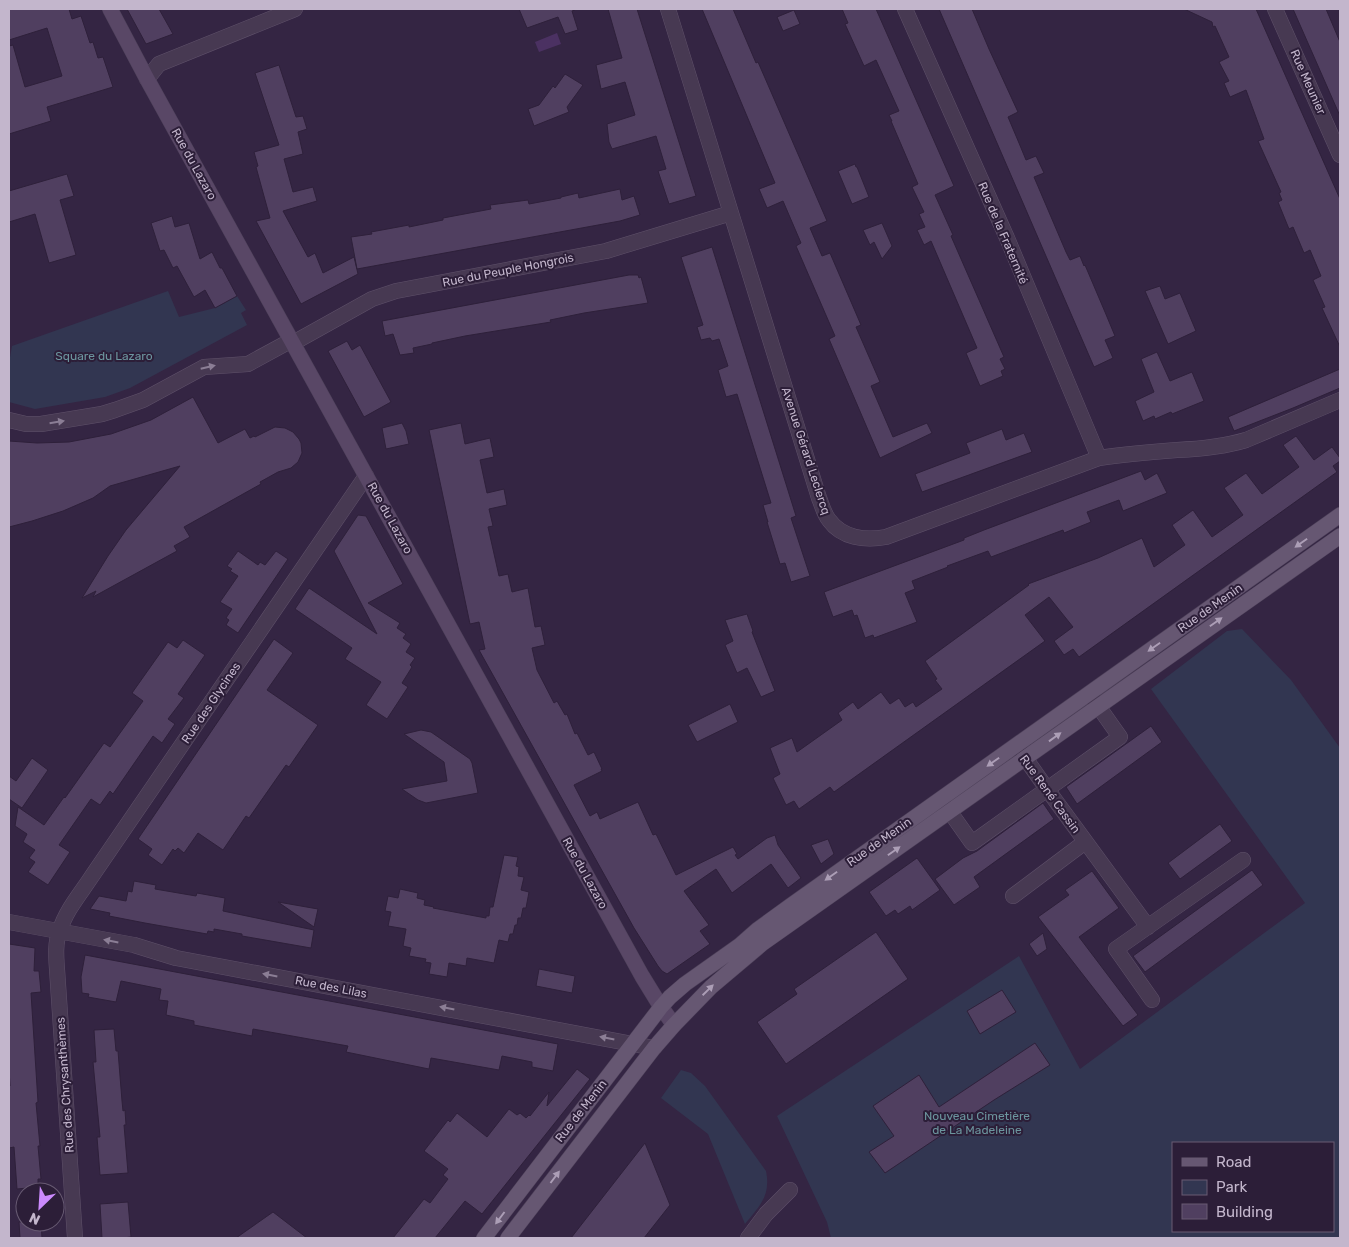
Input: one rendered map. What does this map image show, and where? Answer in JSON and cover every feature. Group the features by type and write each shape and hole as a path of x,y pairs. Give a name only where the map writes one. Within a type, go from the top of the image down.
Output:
{"main road":[{"name":"Rue de Menin","path":"508,1238 654,1048 711,987 750,953 945,805 1016,745 1340,515"},
{"name":"Rue de Menin","path":"484,1238 661,1007 685,984 740,945 770,920 945,805 1025,758 1340,536"}],"street":[{"name":"Rue du Lazaro","path":"110,9 642,976 674,1025"},
{"path":"147,79 159,64 294,9"},
{"name":"Avenue Gérard Leclercq","path":"668,9 819,498 828,519 838,529 858,538 886,538 1099,458 1220,447 1233,444 1340,400"},
{"name":"Rue de la Fraternité","path":"905,9 1007,238 1099,458"},
{"name":"Rue Meunier","path":"1276,9 1340,155"},
{"name":"Rue du Peuple Hongrois","path":"9,420 26,424 41,424 115,410 143,400 204,367 248,364 383,295 606,251 731,213"},
{"name":"Rue des Glycines","path":"59,931 69,911 92,876 366,476"},
{"path":"945,805 972,842 1120,737 1089,694"},
{"name":"Rue René Cassin","path":"1016,745 1148,927"},
{"name":"Rue René Cassin","path":"1013,896 1085,842"},
{"path":"1152,1000 1116,949 1243,860"},
{"name":"Rue des Lilas","path":"9,922 134,945 176,958 654,1048"},
{"name":"Rue des Chrysanthèmes","path":"59,931 56,950 75,1238"},
{"path":"748,1238 766,1214 790,1190"}],"green space":[{"name":"Square du Lazaro","path":"168,291 179,317 215,308 237,296 246,310 241,313 247,325 130,388 105,397 35,409 9,402 9,363 12,346"},
{"name":"Nouveau Cimetière de La Madeleine","path":"1242,629 1291,680 1340,748 1340,1238 831,1238 827,1222 777,1116 1019,956 1080,1069 1305,903 1151,689 1227,631"},
{"path":"681,1070 691,1073 705,1086 766,1171 766,1194 760,1206 745,1224 708,1134 661,1098"}],"shaded area":[{"path":"557,33 561,44 539,52 535,42"}],"building":[{"path":"9,9 69,9 72,19 81,16 90,43 93,42 98,58 103,57 113,87 47,107 51,121 9,134 9,46 13,45 25,87 62,76 47,28 9,40"},
{"path":"127,9 159,9 173,34 146,44"},
{"path":"519,9 575,9 572,11 578,30 565,34 558,17 527,28"},
{"path":"608,9 637,9 696,196 669,204 658,171 666,169 656,136 612,149 609,142 607,124 635,115 625,82 601,89 596,65 622,58"},
{"path":"702,9 733,9 756,63 758,62 827,221 810,228 822,256 830,253 861,325 856,327 880,382 871,386 893,437 927,423 932,433 880,458 829,339 835,336 796,246 801,243 783,201 767,208 759,189 775,183"},
{"path":"842,9 876,9 954,186 935,195 1004,357 1000,359 1005,369 1001,371 1003,376 980,386 966,353 977,348 931,241 924,245 917,230 925,227 919,214 924,212 912,187 918,184 889,115 899,111 876,60 864,66 845,24 848,23"},
{"path":"939,9 972,9 1018,112 1008,117 1026,160 1036,156 1044,173 1034,177 1066,252 1070,260 1080,256 1085,265 1115,336 1105,340 1113,358 1094,367"},
{"path":"1184,9 1256,9 1340,199 1340,347 1322,308 1325,307 1313,280 1321,276 1310,250 1304,253 1293,227 1289,229 1278,202 1282,200 1279,193 1281,192 1258,141 1264,139 1246,90 1230,97 1224,83 1229,81 1219,62 1229,57 1215,26 1213,27 1212,22"},
{"path":"1293,9 1326,9 1340,42 1340,116"},
{"path":"794,10 800,24 783,31 777,17"},
{"path":"279,65 296,117 303,116 307,129 298,132 303,154 284,159 293,192 313,187 317,201 283,211 308,257 315,253 323,273 354,257 358,274 301,304 256,221 270,218 256,167 258,166 254,152 279,145 255,73"},
{"path":"565,74 583,85 567,107 569,112 534,126 528,109 539,105"},
{"path":"855,164 869,197 852,204 838,171"},
{"path":"67,174 74,196 60,200 76,255 49,263 35,214 9,222 9,191"},
{"path":"620,189 622,200 634,196 640,215 620,221 357,269 351,237 409,225 409,227 443,220 443,218 491,209 490,205 528,200 529,204 578,193 579,198"},
{"path":"172,216 175,227 189,223 200,259 212,252 237,296 215,308 205,290 194,297 177,266 173,268 164,250 160,251 151,223"},
{"path":"882,223 892,246 882,259 874,242 870,245 863,230"},
{"path":"712,247 796,516 791,518 810,576 791,582 785,563 780,564 767,522 763,505 771,503 737,394 726,397 718,370 728,366 719,339 712,341 710,338 701,340 697,327 703,325 681,257"},
{"path":"629,275 641,277 648,303 584,313 550,320 551,322 465,336 413,348 414,353 400,355 393,334 385,336 382,321"},
{"path":"1160,286 1165,299 1180,293 1196,331 1168,344 1145,291"},
{"path":"347,341 352,350 360,345 391,402 364,417 328,351"},
{"path":"1157,352 1170,381 1192,372 1204,401 1172,414 1171,412 1155,419 1154,416 1143,421 1135,401 1154,392 1141,359"},
{"path":"1340,369 1340,388 1234,431 1228,417"},
{"path":"193,397 218,443 245,429 250,438 275,427 285,428 293,432 301,443 302,453 298,462 291,468 278,472 260,482 261,484 184,527 190,537 174,546 177,551 93,597 96,591 82,598 126,530 180,466 110,486 93,498 63,511 9,527 9,441 37,443 69,442 111,434 151,420"},
{"path":"402,423 409,444 386,449 382,428"},
{"path":"461,423 465,444 490,438 494,457 480,460 487,493 504,489 507,505 489,509 493,526 488,527 499,576 508,574 512,592 528,588 535,627 541,626 545,645 532,648 537,670 554,703 557,701 565,715 567,714 575,734 577,733 588,755 594,752 602,769 602,771 574,785 590,816 597,812 600,819 638,802 653,835 656,834 676,875 733,847 738,859 767,838 775,835 778,845 801,878 788,888 771,864 732,893 716,869 684,891 709,925 700,931 710,944 667,974 658,966 634,928 479,650 485,649 479,622 470,624 429,430"},
{"path":"1002,429 1006,440 1024,433 1032,452 922,492 915,474 970,453 966,443"},
{"path":"1296,436 1314,460 1332,447 1340,458 1340,461 1333,466 1337,472 1079,657 1073,649 1064,655 1054,641 1073,627 1049,597 1025,615 1045,641 834,792 830,787 799,809 794,801 786,805 773,778 780,774 770,748 792,738 797,752 842,720 838,713 853,702 858,709 881,692 890,704 899,698 905,707 913,702 916,707 942,689 925,661 1028,584 1098,558 1142,538 1154,567 1185,545 1172,525 1193,510 1212,537 1243,515 1224,488 1246,473 1262,494 1299,467 1283,445"},
{"path":"1141,471 1145,480 1157,473 1167,493 1123,511 1119,500 1087,512 1091,522 1064,533 1063,530 991,557 988,551 912,581 915,589 905,593 917,622 874,638 873,635 865,638 857,615 854,616 852,610 833,617 824,592"},
{"path":"358,515 366,516 403,584 368,603 400,623 397,628 406,634 403,638 411,644 406,652 415,658 402,683 408,687 387,719 366,705 381,682 345,659 352,648 295,609 309,588 377,634 334,551"},
{"path":"238,551 258,565 260,562 265,565 276,551 288,559 238,633 226,625 229,620 226,618 232,609 220,602 238,576 230,571 232,569 227,566"},
{"path":"747,614 775,691 761,697 747,668 737,673 725,645 733,641 725,620"},
{"path":"274,639 293,653 267,690 318,725 289,767 286,765 249,818 246,816 223,850 198,833 184,853 178,848 175,851 173,849 162,865 148,855 152,849 138,839"},
{"path":"183,640 205,655 178,694 184,698 168,719 175,724 162,743 153,736 113,794 110,791 100,805 91,799 59,845 70,852 48,885 28,872 35,862 29,858 35,850 23,842 27,834 15,826 18,807 44,825 104,743 110,747 143,701 132,693 168,642 177,648"},
{"path":"730,704 738,722 697,742 688,725"},
{"path":"1151,726 1162,742 1077,804 1066,787"},
{"path":"421,730 431,732 470,759 478,793 426,803 402,789 447,781 444,762 404,734"},
{"path":"32,758 48,770 22,808 9,799 9,776 16,781"},
{"path":"1043,803 1054,819 974,877 980,887 954,905 935,879"},
{"path":"1220,824 1232,841 1180,879 1168,863"},
{"path":"828,839 834,854 821,864 811,845"},
{"path":"504,855 518,857 516,866 519,867 518,876 524,877 521,890 529,892 526,908 523,908 521,918 518,918 517,925 515,925 513,934 510,934 508,942 499,940 494,963 467,958 466,966 449,963 447,977 429,974 431,963 425,962 426,959 409,956 411,948 403,946 406,929 388,926 391,912 385,911 388,896 398,898 400,889 418,893 417,898 425,900 424,905 486,918 486,916 489,916 490,907 493,907"},
{"path":"917,858 940,890 912,910 910,906 898,914 895,910 886,916 869,892"},
{"path":"1252,870 1263,885 1145,972 1133,956"},
{"path":"1092,871 1119,908 1079,937 1138,1015 1123,1026 1038,917 1069,895 1065,890"},
{"path":"134,881 156,885 155,889 196,896 197,893 225,898 223,911 314,930 311,948 214,929 214,932 208,931 207,934 109,916 110,913 90,909 99,896 126,901 128,891 132,892"},
{"path":"278,902 318,909 314,927"},
{"path":"876,932 908,979 786,1064 757,1022 797,994 794,989"},
{"path":"1043,933 1047,949 1037,956 1029,944"},
{"path":"9,944 35,948 34,971 39,971 41,992 31,993 40,1146 38,1146 41,1179 38,1179 38,1182 16,1182 14,1147 9,1148"},
{"path":"85,955 558,1044 553,1071 532,1067 532,1062 502,1056 499,1070 431,1058 429,1069 346,1052 348,1046 253,1029 252,1036 194,1025 194,1021 166,1015 168,1001 159,1000 161,989 121,981 116,1002 88,997 89,994 82,993 81,977"},
{"path":"539,969 575,976 572,993 536,986"},
{"path":"1002,990 1016,1012 980,1034 967,1011"},
{"path":"114,1029 116,1051 118,1051 123,1111 125,1110 126,1125 124,1125 128,1173 100,1175 97,1137 100,1137 93,1062 96,1062 94,1030"},
{"path":"1035,1043 1050,1065 885,1173 869,1152 894,1136 873,1106 919,1075 939,1107"},
{"path":"577,1069 590,1079 482,1214 465,1201 435,1238 393,1238 424,1199 430,1203 448,1179 443,1175 448,1169 424,1151 448,1120 450,1122 457,1113 487,1137 509,1109 517,1115 520,1113 526,1118 530,1116 549,1092 547,1106"},
{"path":"645,1143 670,1205 644,1238 571,1238"},
{"path":"128,1202 131,1237 102,1238 100,1204"},
{"path":"273,1212 307,1238 236,1238"},
{"path":"20,1232 42,1232 42,1238 20,1238"}]}
